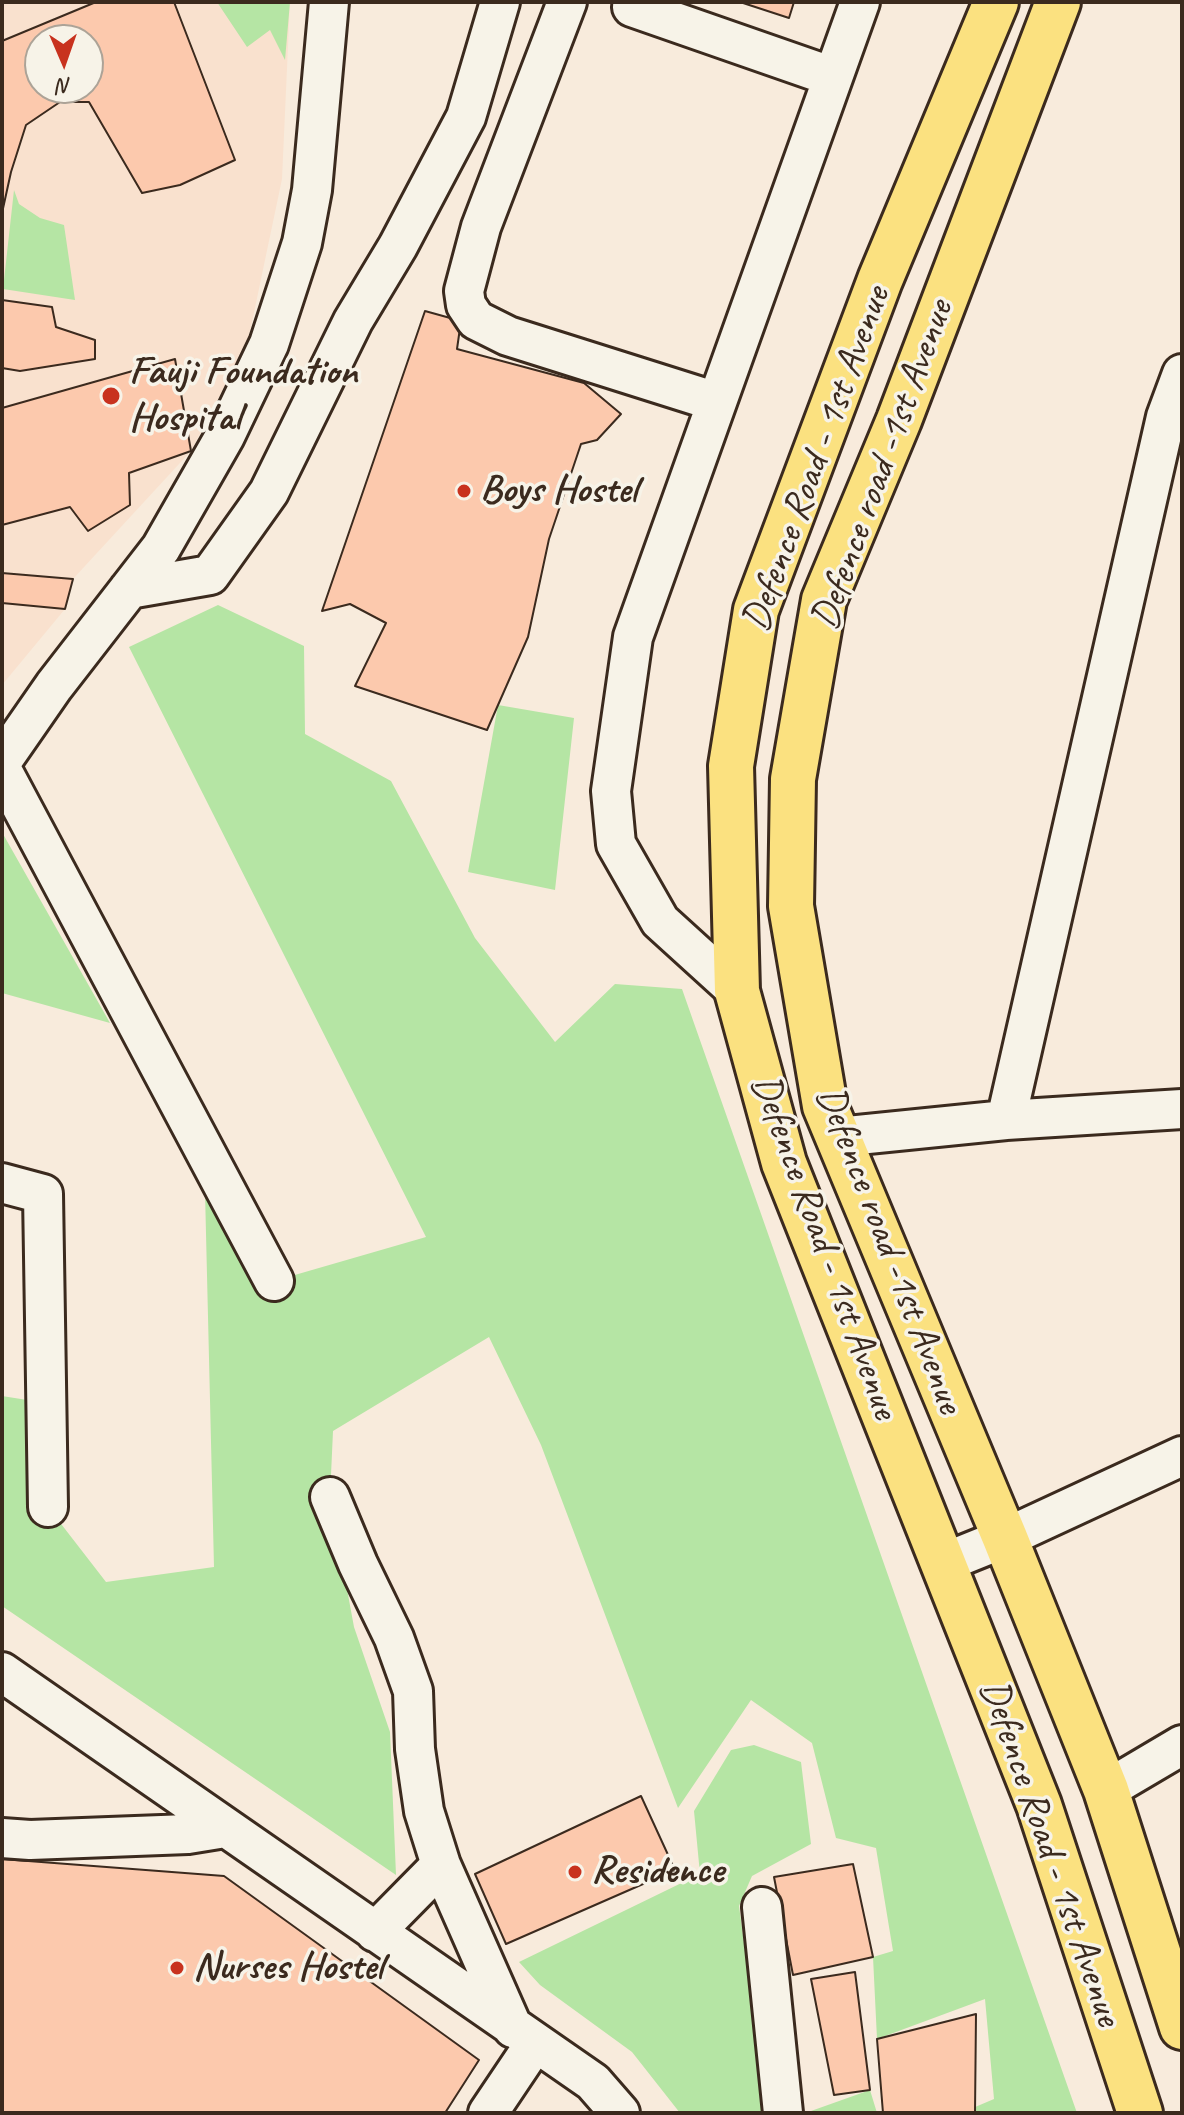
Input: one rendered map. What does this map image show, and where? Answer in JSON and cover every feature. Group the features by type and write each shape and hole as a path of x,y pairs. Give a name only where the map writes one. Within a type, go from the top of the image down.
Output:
{"main road":[{"name":"Defence Road - 1st Avenue","path":"996,2 880,280 756,610 731,766 737,991 784,1163 1039,1805 1140,2113"},
{"name":"Defence road -1st Avenue","path":"1058,2 899,420 824,600 793,779 791,906 825,1106 1106,1790 1182,2027"}],"street":[{"path":"2,761 54,686 161,548 225,436 269,344 302,243 312,190 329,2"},
{"path":"129,589 210,575 269,492 353,321 398,246 466,117 500,2"},
{"path":"567,2 481,227 464,291 466,305 476,320 508,336 717,402"},
{"path":"737,991 660,921 616,844 611,791 633,637 860,2"},
{"path":"632,7 833,77"},
{"path":"1006,1120 1166,417 1182,374"},
{"path":"2,770 274,1281"},
{"path":"838,1137 1006,1120 1182,1109"},
{"path":"2,1183 43,1194 48,1507"},
{"path":"943,1563 1005,1538 1182,1456"},
{"path":"330,1497 394,1638 413,1691 415,1749 424,1811 441,1865 524,2036"},
{"path":"2,1672 593,2082 620,2113"},
{"path":"1106,1790 1182,1745"},
{"path":"2,1838 30,1840 188,1834 225,1828"},
{"path":"375,1932 441,1865"},
{"path":"762,1907 783,2113"},
{"path":"488,2113 524,2036"}],"shaded area":[{"name":"Fauji Foundation Hospital","path":"2,2 290,2 282,179 248,341 191,451 73,579 65,609 2,685"}],"green space":[{"path":"217,2 290,2 285,60 270,30 247,47"},
{"path":"14,190 19,204 40,218 64,225 75,300 3,289"},
{"path":"218,605 304,646 305,734 391,781 475,938 555,1042 615,984 682,989 1077,2113 961,2113 994,2099 985,1999 877,2039 873,1957 893,1951 876,1848 836,1838 812,1743 751,1700 678,1808 541,1445 489,1337 333,1431 330,1497 354,1627 390,1732 396,1875 2,1606 2,1396 46,1403 48,1507 106,1582 214,1567 204,1150 274,1281 426,1237 129,647"},
{"path":"498,705 574,718 555,890 468,872"},
{"path":"3,834 110,1023 2,993"},
{"path":"754,1745 801,1762 811,1844 752,1876 739,1906 767,2113 680,2113 632,2052 540,1985 519,1962 700,1874 694,1811 731,1750"},
{"path":"870,2090 877,2113 811,2113 811,2111"}],"building":[{"path":"96,2 174,2 235,160 180,185 142,193 90,104 104,104 104,24 43,24"},
{"path":"740,2 794,2 789,18"},
{"path":"24,32 24,104 57,104 26,125 2,213 2,41"},
{"path":"2,300 52,307 56,327 95,340 95,359 20,371 2,368"},
{"name":"Boys Hostel","path":"425,311 461,321 457,349 584,383 621,414 597,440 581,444 549,539 528,637 487,730 355,686 386,623 350,604 322,611"},
{"path":"175,359 191,451 129,473 130,505 88,531 70,507 2,525 2,408"},
{"path":"2,573 73,579 65,609 2,603"},
{"name":"Residence","path":"641,1796 675,1870 506,1944 475,1874"},
{"name":"Nurses Hostel","path":"2,1859 224,1876 479,2060 445,2113 2,2113"},
{"path":"853,1864 873,1957 793,1975 774,1877"},
{"path":"855,1972 870,2090 834,2095 811,1979"},
{"path":"976,2014 975,2113 883,2113 877,2039"}],"place":[{"name":"Fauji Foundation Hospital","path":"111,396"},
{"name":"Boys Hostel","path":"464,491"},
{"name":"Residence","path":"575,1872"},
{"name":"Nurses Hostel","path":"177,1968"}]}
